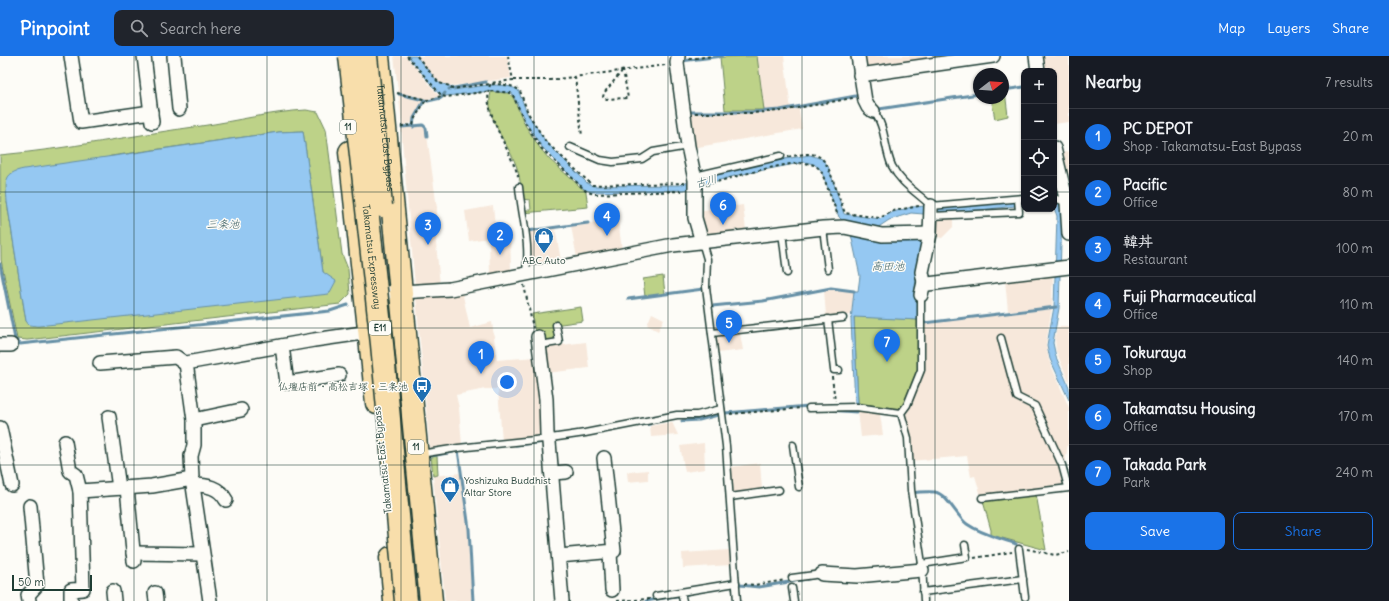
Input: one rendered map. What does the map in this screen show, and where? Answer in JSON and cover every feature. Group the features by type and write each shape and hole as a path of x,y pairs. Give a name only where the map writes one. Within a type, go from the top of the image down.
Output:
{"highway":[{"name":"Takamatsu-East Bypass","path":"341,56 354,197 370,332 395,601"},
{"path":"349,56 359,167 354,197"},
{"name":"Takamatsu Expressway","path":"349,56 382,344 406,601"},
{"path":"367,56 380,165 392,196"},
{"name":"Takamatsu Expressway","path":"367,56 421,601"},
{"name":"Takamatsu-East Bypass","path":"378,56 431,601"}],"street":[{"path":"71,56 81,122 152,117 144,56"},
{"path":"174,56 179,109"},
{"path":"858,56 864,96 868,107 873,111"},
{"path":"860,75 993,56"},
{"path":"1036,56 1038,68"},
{"path":"677,60 688,146 695,181 695,218 702,242"},
{"path":"1057,160 1068,203 1069,234"},
{"path":"931,211 930,234 922,272 922,288 932,285 1061,268"},
{"path":"366,295 459,287 673,245 782,232 823,228 844,228 882,235 930,234"},
{"path":"187,365 186,363 370,332"},
{"path":"538,341 546,399 562,601"},
{"path":"282,346 287,383 340,375"},
{"path":"100,363 176,357 187,365 194,420 194,445 191,456 193,482 202,554 210,601"},
{"path":"194,420 241,410"},
{"path":"109,417 123,488 133,557 202,554"},
{"path":"0,428 12,485"},
{"path":"65,442 70,470 76,475 80,491 83,589 70,590 71,601"},
{"path":"559,556 614,551 604,458"},
{"path":"552,473 566,472"},
{"path":"80,491 193,482 206,485 222,492 226,500"},
{"path":"29,601 28,595 37,585 30,506"},
{"path":"610,552 614,596"},
{"path":"822,574 857,576 922,567"}],"lane":[{"path":"873,111 880,122 890,160 900,180 931,211 1019,212 1020,199 931,211"},
{"path":"570,147 600,160 614,162 642,159 653,152 688,146"},
{"path":"695,181 781,156"},
{"path":"519,187 528,258 525,274"},
{"path":"1057,199 1068,203"},
{"path":"823,228 828,268"},
{"path":"782,232 787,273"},
{"path":"702,242 706,259 706,287 722,412 730,497 737,601"},
{"path":"901,413 907,405 921,370 922,288"},
{"path":"712,333 843,318"},
{"path":"828,319 837,370"},
{"path":"538,341 559,342 556,325"},
{"path":"982,498 1069,487 1062,465 1035,406 1017,397 1001,338"},
{"path":"809,408 857,407 901,413"},
{"path":"417,455 458,448 585,433 677,415 697,415 722,412"},
{"path":"901,413 908,438 911,490 922,567 924,601"},
{"path":"793,445 799,487"},
{"path":"730,497 779,490"},
{"path":"922,567 967,557 965,545"},
{"path":"1019,550 1025,597"},
{"path":"792,578 822,574"},
{"path":"924,592 1023,579"},
{"path":"656,596 736,583"},
{"path":"792,588 794,601"}],"path":[{"path":"417,56 439,83 450,86 452,89 486,85 504,85 520,91 528,113 546,142 592,185 679,184 695,181"},
{"path":"508,56 513,80"},
{"path":"519,187 518,174 514,163 495,126 489,86 491,82 513,80 542,81 712,56"},
{"path":"623,70 628,98 605,99 603,97 604,92 623,70"},
{"path":"575,77 582,136"},
{"path":"394,93 400,92 426,100 442,96"},
{"path":"684,114 781,111 864,96"},
{"path":"397,127 413,124 426,100"},
{"path":"781,156 782,158 802,154 811,155 825,161 830,168 845,213 880,218 893,211 903,208 931,211"},
{"path":"525,274 523,279 534,334 538,341"},
{"path":"835,404 832,377 837,370"},
{"path":"722,412 809,408"},
{"path":"967,557 972,558 1023,548 1055,555 1069,552"},
{"path":"736,583 755,585 792,578"},
{"path":"614,596 638,600 653,599 656,596"}],"shaded area":[{"path":"394,56 406,56 439,96 423,101 412,123 402,125"},
{"path":"417,56 507,56 511,78 451,86 439,83"},
{"path":"757,56 784,56 791,110 799,109 802,129 692,148 688,114 764,113"},
{"path":"861,56 970,56 867,70"},
{"path":"1040,56 1069,56 1069,122 1057,124 1057,68 1042,68"},
{"path":"423,125 426,128 437,208 436,243 440,285 415,285 401,128"},
{"path":"1069,151 1069,192 1059,154"},
{"path":"743,205 746,230 708,236 702,234 697,211"},
{"path":"493,206 496,234 510,232 511,271 490,275 489,238 469,241 465,211"},
{"path":"953,216 953,227 942,238 933,236 934,220"},
{"path":"618,219 622,250 577,258 571,226"},
{"name":"ABC Auto","path":"555,227 561,261 529,268 527,232"},
{"path":"1053,273 1052,307 1008,311 1005,280"},
{"path":"832,289 854,292 851,315 826,316 824,290"},
{"path":"462,291 470,328 492,322 497,360 536,357 544,438 502,441 498,389 485,389 456,395 459,408 462,445 430,451 416,298 429,298"},
{"path":"1052,307 1046,344 1049,360 1069,408 1069,436 1065,465 1069,482 1069,495 1066,484 981,496 975,476 971,477 967,456 910,461 905,417 923,373 923,324"},
{"path":"652,313 664,319 658,331 647,325"},
{"path":"1057,327 1069,327 1069,382 1056,351 1055,339"},
{"path":"740,334 743,350 717,353 715,337"},
{"path":"586,342 589,368 547,373 544,351 546,347"},
{"path":"858,411 880,414 883,435 861,437"},
{"path":"672,422 678,435 651,437 650,426"},
{"path":"704,443 705,469 685,472 680,446"},
{"path":"760,463 762,489 733,493 731,467"},
{"path":"648,470 648,480 628,482 627,472"},
{"name":"Yoshizuka Buddhist Altar Store","path":"461,473 469,530 472,601 445,601 433,476"},
{"path":"730,550 731,565 683,568 682,553"}],"green space":[{"path":"757,56 764,110 725,110 720,57"},
{"path":"491,92 508,93 513,97 525,125 540,148 549,159 586,192 588,207 523,213 523,210 531,210 530,200 522,199 521,186 516,165 498,130 491,111"},
{"path":"992,104 1007,104 1008,116 995,119"},
{"path":"306,110 318,112 326,129 342,254 348,269 350,294 340,304 27,340 17,339 1,260 0,155 75,146","holes":["303,131 323,272 26,321 7,202 111,156 279,132"]},
{"path":"663,276 665,294 645,297 643,279"},
{"path":"581,307 583,321 554,325 556,340 546,341 535,334 532,314"},
{"path":"854,316 919,320 919,371 906,404 897,409 858,403"},
{"path":"437,456 438,475 433,476 431,457"},
{"path":"1036,494 1046,550 991,535 983,501"}],"water":[{"name":"古川","path":"408,56 416,56 439,83 450,86 452,90 494,85 511,87 518,90 527,113 546,142 587,183 593,186 680,185 707,176 758,163 810,155 822,159 828,166 844,214 880,219 893,212 912,207 1021,199 1021,205 936,215 911,213 889,220 877,228 843,221 839,217 821,170 814,164 805,162 738,175 684,190 591,192 584,189 542,147 526,123 512,93 491,91 446,96 439,94"},
{"name":"三条池","path":"303,131 323,272 336,281 329,294 38,326 29,325 26,321 7,202 6,184 12,173 24,169 279,132"},
{"path":"1057,202 1062,211 1059,308 1053,343 1056,357 1069,387 1069,400 1050,359 1047,345 1054,307 1057,216 1056,212 1057,212"},
{"name":"高田池","path":"851,234 912,235 921,243 914,294 918,298 919,320 854,317 858,403 855,403 851,320 854,291 858,291 860,276"}],"waterway":[{"path":"681,61 722,56"},
{"path":"449,89 486,82"},
{"path":"1009,89 1021,87"},
{"path":"399,94 428,101 441,98 445,93"},
{"path":"686,112 752,112 780,110 861,95"},
{"path":"879,109 973,95"},
{"path":"413,127 414,118 424,101"},
{"path":"402,127 423,125 426,128 427,136"},
{"path":"527,231 588,223"},
{"path":"0,264 15,339 20,344 330,311 348,305"},
{"path":"712,306 763,301 831,288 854,291"},
{"path":"628,299 703,289"},
{"path":"924,323 1056,307"},
{"path":"827,410 857,412 857,403"},
{"path":"725,413 809,406"},
{"path":"682,421 699,420 718,415"},
{"path":"639,425 650,424"},
{"path":"516,445 546,442"},
{"path":"458,450 469,529 473,601"},
{"path":"431,456 453,452"},
{"path":"910,493 935,492 944,497 967,524 984,533 1016,544"},
{"path":"740,585 759,587 813,578"},
{"path":"646,601 688,594"}],"place":[{"name":"Takamatsu Housing","path":"723,225"},
{"name":"Fuji Pharmaceutical","path":"607,236"},
{"name":"韓丼","path":"428,245"},
{"name":"ABC Auto","path":"544,254"},
{"name":"Pacific","path":"500,255"},
{"name":"Tokuraya","path":"729,343"},
{"name":"Takada Park","path":"887,362"},
{"name":"PC DEPOT","path":"481,374"},
{"name":"仏壇店前・高松吉塚・三条池","path":"422,403"},
{"name":"Yoshizuka Buddhist Altar Store","path":"450,503"}]}
